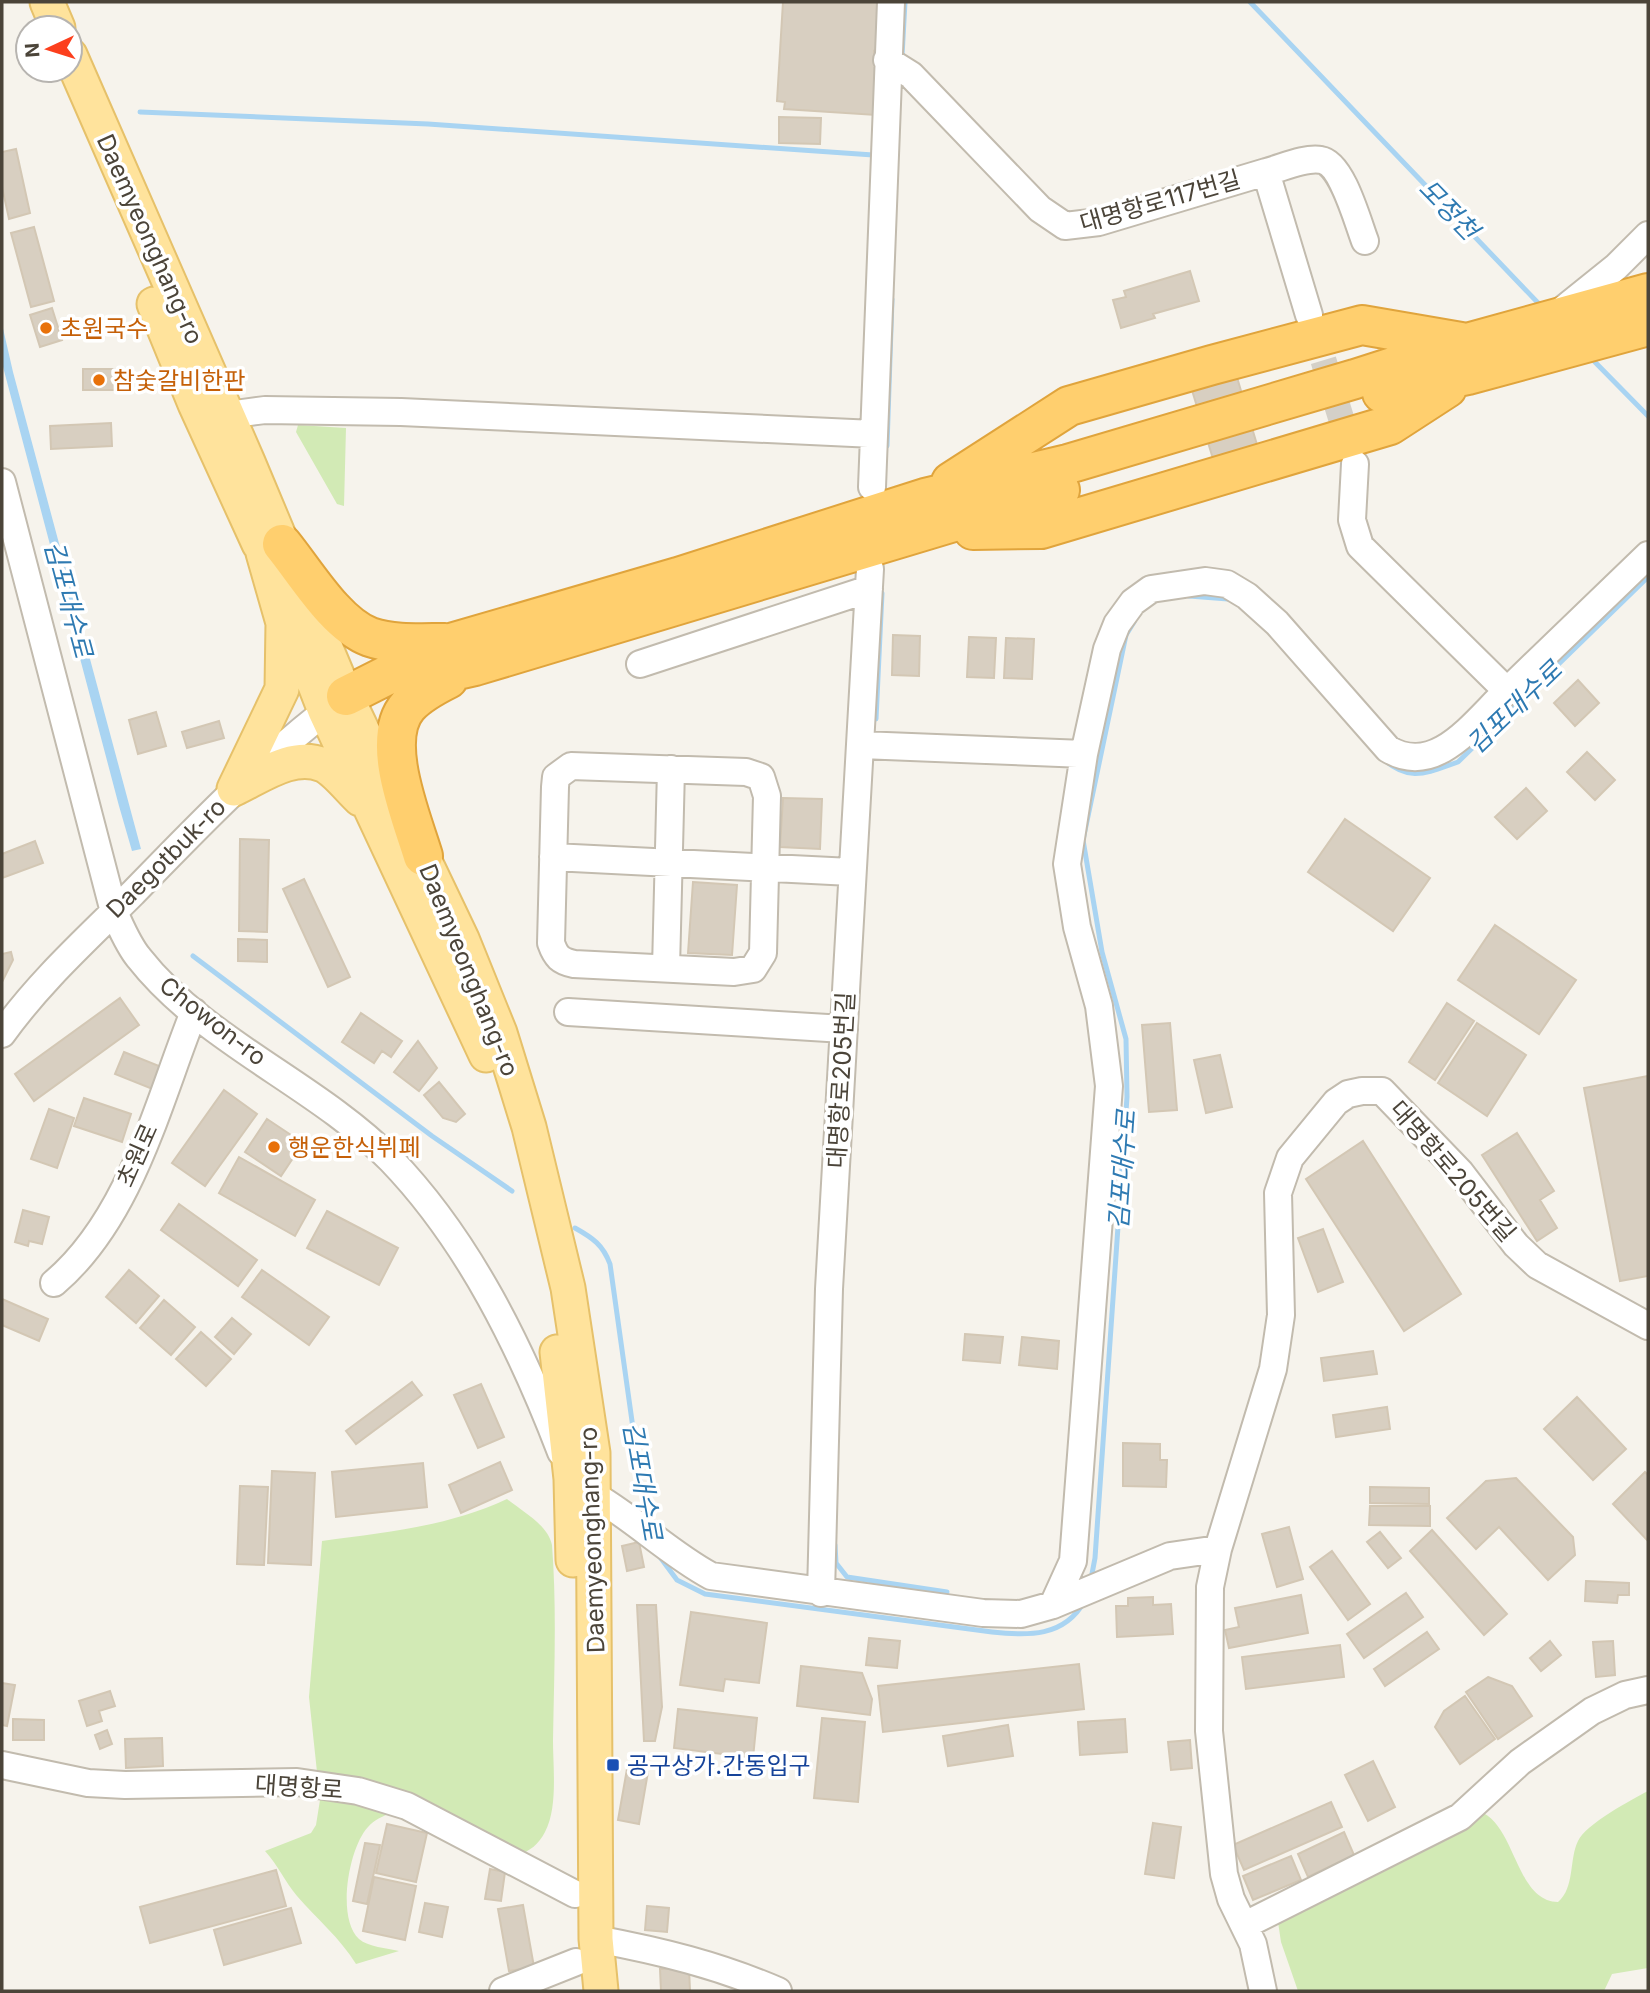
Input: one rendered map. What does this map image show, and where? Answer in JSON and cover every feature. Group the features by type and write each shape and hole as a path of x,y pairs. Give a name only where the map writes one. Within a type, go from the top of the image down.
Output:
{"highway":[{"path":"927,514 1069,406 1363,325 1474,352 1522,360 1616,329 1648,293"},
{"path":"335,704 463,654 677,577 927,514 1068,464 1474,352 1546,323 1616,329"},
{"path":"927,514 1041,529 1390,425 1474,352"},
{"path":"273,549 348,625 371,637 463,654"},
{"path":"423,856 399,774 396,740 407,708 430,689 463,654"}],"main road":[{"name":"Daemyeonghang-ro","path":"62,84 195,404 273,549"},
{"name":"Daemyeonghang-ro","path":"83,84 228,415 273,549 335,704 371,810 487,1059 503,1109 545,1280 583,1488 584,1964"},
{"path":"234,789 282,689 283,623 273,549"},
{"name":"Daemyeonghang-ro","path":"335,704 423,856 462,939 500,1033 529,1128 569,1288 592,1440 583,1488 576,1686 575,1894 584,1964 601,1991"},
{"path":"234,789 286,764 303,762 324,766 371,810"}],"street":[{"path":"873,487 891,2"},
{"name":"대명항로117번길","path":"887,60 911,75 1040,209 1065,226 1099,222 1266,172 1309,315"},
{"path":"1266,172 1321,159 1332,164 1345,187 1365,241"},
{"path":"1616,329 1616,267 1648,235"},
{"path":"228,415 265,410 401,412 874,434"},
{"path":"1355,464 1352,520 1360,546 1507,691"},
{"name":"Chowon-ro","path":"2,482 114,912 137,957 180,1002 330,1111 390,1160 462,1249 583,1488"},
{"path":"1063,1601 1065,1584 1073,1561 1108,1121 1108,1075 1101,1018 1077,927 1067,864 1071,822 1084,754 1107,649 1117,624 1133,602 1151,589 1170,584 1205,581 1227,584 1247,596 1277,623 1388,749 1402,757 1416,760 1433,756 1455,740 1648,555"},
{"name":"대명항로205번길","path":"640,664 870,579 851,873 828,1330 821,1593"},
{"name":"Daegotbuk-ro","path":"2,1034 53,969 114,912 234,789 335,704"},
{"path":"861,745 1084,754"},
{"path":"582,766 671,769 746,772 761,777 767,796 762,953 753,969 734,972 562,961 555,954 551,943 553,857 556,777 562,770 582,766"},
{"path":"666,968 671,769"},
{"path":"553,857 851,873"},
{"name":"초원로","path":"54,1283 75,1265 91,1244 133,1172 194,1012"},
{"path":"568,1012 844,1029"},
{"name":"대명항로205번길","path":"1264,1991 1253,1944 1231,1899 1224,1874 1209,1731 1209,1610 1218,1549 1273,1369 1281,1315 1278,1193 1290,1158 1324,1116 1348,1094 1371,1089 1389,1096 1460,1172 1516,1245 1537,1265 1648,1326"},
{"path":"526,1373 547,1381 561,1375"},
{"path":"583,1488 627,1515 687,1564 711,1576 983,1613 1021,1614 1063,1601 1170,1556 1218,1549"},
{"path":"1245,1924 1460,1817 1520,1762 1591,1711 1625,1695 1648,1690"},
{"name":"대명항로","path":"2,1765 88,1783 125,1785 296,1782 371,1794 418,1811 575,1894"},
{"path":"503,1991 584,1964 680,1955 727,1969 778,1991"}],"green space":[{"path":"298,425 346,428 344,506 337,504 296,432"},
{"path":"507,1499 546,1531 552,1545 555,1618 554,1787 549,1822 537,1844 517,1856 391,1813 373,1822 355,1850 348,1883 348,1915 352,1929 363,1942 399,1951 356,1964 336,1937 297,1896 265,1851 311,1833 316,1825 320,1800 309,1697 322,1541 439,1522"},
{"path":"1648,1791 1648,1968 1612,1974 1604,1991 1298,1991 1281,1942 1278,1922 1479,1811 1491,1819 1501,1831 1533,1889 1544,1898 1558,1902 1567,1889 1575,1848 1583,1834 1610,1813"}],"water":[{"path":"2,324 141,849 132,851 119,806 2,363"}],"building":[{"path":"783,2 883,2 880,52 874,51 874,64 879,65 876,115 784,109 785,102 777,101"},
{"path":"779,117 821,118 820,144 779,143"},
{"path":"16,149 30,213 9,219 2,187 2,152"},
{"path":"34,227 54,301 31,307 11,233"},
{"path":"1190,271 1199,301 1153,314 1155,318 1121,328 1113,300 1126,297 1124,291"},
{"name":"초원국수","path":"52,308 62,340 40,347 30,315"},
{"path":"1228,347 1266,475 1222,488 1183,361"},
{"name":"참숯갈비한판","path":"83,369 115,369 115,390 83,390"},
{"path":"111,423 112,446 51,449 50,426"},
{"path":"893,635 920,636 919,676 892,675"},
{"path":"969,637 996,638 994,678 967,677"},
{"path":"1006,638 1034,639 1032,679 1004,678"},
{"path":"1578,680 1599,703 1575,726 1554,703"},
{"path":"156,712 166,746 138,754 129,720"},
{"path":"219,721 224,738 187,748 182,732"},
{"path":"1587,752 1615,780 1595,800 1567,772"},
{"path":"1526,788 1547,811 1517,839 1495,817"},
{"path":"783,798 822,799 820,849 780,847"},
{"path":"1345,819 1430,878 1393,931 1308,872"},
{"path":"240,839 269,840 267,932 239,931"},
{"path":"35,841 43,863 2,878 2,854"},
{"path":"304,879 350,977 328,987 283,889"},
{"path":"693,882 737,885 732,955 688,953"},
{"path":"1495,925 1576,980 1539,1034 1458,980"},
{"path":"238,939 267,940 267,962 238,961"},
{"path":"11,952 13,960 2,982 2,954"},
{"path":"120,998 139,1025 34,1101 15,1074"},
{"path":"1447,1003 1474,1021 1435,1080 1409,1062"},
{"path":"361,1013 402,1041 391,1057 382,1051 374,1063 342,1042"},
{"path":"1170,1023 1177,1110 1149,1112 1142,1025"},
{"path":"1477,1023 1526,1055 1487,1116 1438,1083"},
{"path":"418,1041 437,1068 419,1091 394,1072"},
{"path":"124,1052 164,1068 155,1090 115,1074"},
{"path":"1220,1055 1232,1107 1206,1113 1194,1060"},
{"path":"1648,1076 1648,1276 1620,1281 1584,1088"},
{"path":"439,1082 465,1114 456,1122 443,1118 424,1095"},
{"path":"224,1090 257,1114 205,1186 172,1163"},
{"path":"84,1098 131,1114 122,1142 74,1126"},
{"path":"49,1109 74,1118 57,1168 31,1159"},
{"name":"행운한식뷔페","path":"267,1119 303,1143 281,1176 245,1152"},
{"path":"1517,1133 1554,1191 1540,1200 1557,1228 1537,1241 1482,1155"},
{"path":"1363,1141 1461,1294 1404,1331 1306,1179"},
{"path":"239,1157 315,1200 295,1236 219,1193"},
{"path":"179,1204 257,1260 238,1286 161,1230"},
{"path":"23,1210 49,1217 42,1244 29,1241 28,1246 15,1242"},
{"path":"327,1211 398,1248 379,1285 307,1248"},
{"path":"1323,1229 1343,1282 1318,1292 1298,1238"},
{"path":"129,1270 159,1296 136,1323 106,1297"},
{"path":"262,1270 329,1317 309,1345 242,1297"},
{"path":"2,1299 48,1319 39,1341 2,1325"},
{"path":"164,1300 195,1327 171,1355 140,1328"},
{"path":"232,1318 251,1334 234,1354 215,1337"},
{"path":"201,1332 231,1359 206,1386 176,1359"},
{"path":"965,1334 1003,1337 1000,1363 963,1360"},
{"path":"1022,1337 1059,1341 1057,1369 1019,1365"},
{"path":"1373,1351 1377,1374 1324,1381 1321,1358"},
{"path":"412,1382 422,1395 356,1444 346,1431"},
{"path":"481,1384 504,1437 478,1448 454,1395"},
{"path":"1577,1397 1626,1449 1593,1480 1544,1429"},
{"path":"1387,1407 1390,1429 1336,1437 1333,1415"},
{"path":"1123,1443 1160,1444 1160,1460 1167,1460 1166,1487 1123,1486"},
{"path":"500,1462 512,1490 461,1513 449,1485"},
{"path":"423,1463 427,1507 336,1517 332,1472"},
{"path":"272,1471 315,1473 311,1565 268,1563"},
{"path":"1645,1472 1648,1475 1648,1541 1613,1504"},
{"path":"1516,1478 1573,1537 1575,1555 1548,1580 1499,1527 1476,1549 1447,1518 1486,1481"},
{"path":"240,1486 268,1487 264,1565 237,1564"},
{"path":"1370,1487 1429,1488 1429,1504 1370,1503"},
{"path":"1370,1506 1430,1506 1430,1526 1369,1525"},
{"path":"1289,1527 1303,1579 1277,1587 1262,1534"},
{"path":"1432,1530 1507,1614 1484,1635 1410,1551"},
{"path":"1380,1532 1401,1558 1388,1568 1367,1542"},
{"path":"639,1542 644,1567 627,1571 622,1546"},
{"path":"1332,1551 1370,1604 1348,1620 1310,1567"},
{"path":"1586,1581 1629,1583 1629,1595 1618,1595 1617,1603 1585,1601"},
{"path":"1406,1593 1423,1617 1364,1658 1347,1634"},
{"path":"1301,1595 1308,1633 1229,1648 1225,1630 1239,1627 1235,1608"},
{"path":"1153,1597 1153,1605 1171,1604 1173,1634 1117,1637 1116,1606 1128,1606 1128,1598"},
{"path":"637,1605 656,1605 662,1707 655,1741 644,1741"},
{"path":"691,1612 767,1623 759,1683 725,1679 723,1691 680,1685"},
{"path":"1427,1632 1439,1649 1385,1686 1374,1669"},
{"path":"869,1638 900,1641 897,1668 866,1665"},
{"path":"1550,1641 1561,1655 1541,1671 1530,1658"},
{"path":"1613,1641 1615,1675 1596,1677 1593,1642"},
{"path":"1340,1645 1344,1677 1246,1689 1242,1657"},
{"path":"1079,1664 1084,1709 883,1732 878,1686"},
{"path":"801,1666 862,1673 872,1699 870,1715 797,1706"},
{"path":"1488,1677 1512,1686 1532,1716 1498,1739 1466,1692"},
{"path":"2,1683 15,1685 7,1726 2,1725"},
{"path":"110,1691 115,1706 99,1711 102,1721 87,1726 79,1701"},
{"path":"1465,1696 1495,1739 1460,1764 1435,1727 1444,1711"},
{"path":"678,1709 757,1718 753,1758 674,1748"},
{"path":"822,1718 865,1722 858,1802 814,1798"},
{"path":"13,1719 44,1720 44,1740 13,1740"},
{"path":"1125,1719 1127,1752 1080,1755 1078,1722"},
{"path":"1008,1725 1013,1756 948,1766 943,1736"},
{"path":"107,1730 112,1744 100,1749 95,1735"},
{"path":"162,1738 163,1766 126,1768 125,1739"},
{"path":"1190,1740 1192,1768 1171,1770 1168,1742"},
{"path":"1373,1761 1395,1807 1368,1821 1345,1775"},
{"path":"627,1769 648,1772 639,1824 618,1820"},
{"path":"1331,1802 1342,1827 1244,1870 1233,1845"},
{"path":"1153,1823 1181,1827 1174,1878 1145,1874"},
{"path":"387,1824 427,1833 416,1882 376,1873"},
{"path":"1344,1832 1354,1855 1308,1877 1298,1854"},
{"path":"365,1843 380,1845 367,1904 353,1901"},
{"path":"1291,1856 1301,1880 1253,1900 1243,1876"},
{"path":"490,1869 505,1872 501,1901 485,1899"},
{"path":"276,1870 286,1906 150,1943 140,1907"},
{"path":"374,1877 416,1886 405,1940 363,1931"},
{"path":"425,1903 448,1907 442,1937 419,1932"},
{"path":"523,1905 534,1967 509,1971 498,1909"},
{"path":"647,1906 669,1908 667,1932 645,1930"},
{"path":"291,1908 301,1943 224,1965 214,1930"},
{"path":"689,1968 690,1991 661,1991 660,1969"}],"waterway":[{"path":"902,56 905,2"},
{"name":"모정천","path":"1250,2 1541,306"},
{"path":"140,112 428,124 873,155"},
{"path":"887,446 892,299"},
{"name":"모정천","path":"1589,356 1648,416"},
{"name":"김포대수로","path":"1382,758 1401,771 1418,774 1458,762 1648,577"},
{"path":"876,719 882,593"},
{"name":"김포대수로","path":"1189,596 1228,599"},
{"name":"김포대수로","path":"1091,1579 1095,1558 1127,1097 1126,1039 1102,952 1083,840 1126,635 1134,622"},
{"name":"김포대수로","path":"193,956 432,1136 512,1191"},
{"name":"김포대수로","path":"575,1228 597,1243 610,1264 646,1521"},
{"path":"835,1545 836,1563 847,1577 947,1592"},
{"name":"김포대수로","path":"657,1553 677,1580 705,1594 992,1632 1044,1632 1066,1622 1084,1602"}],"tunnel":[{"path":"1312,323 1352,454"}],"place":[{"name":"초원국수","path":"46,328"},
{"name":"참숯갈비한판","path":"99,380"},
{"name":"행운한식뷔페","path":"274,1147"},
{"name":"공구상가.간동입구","path":"613,1765"}]}
